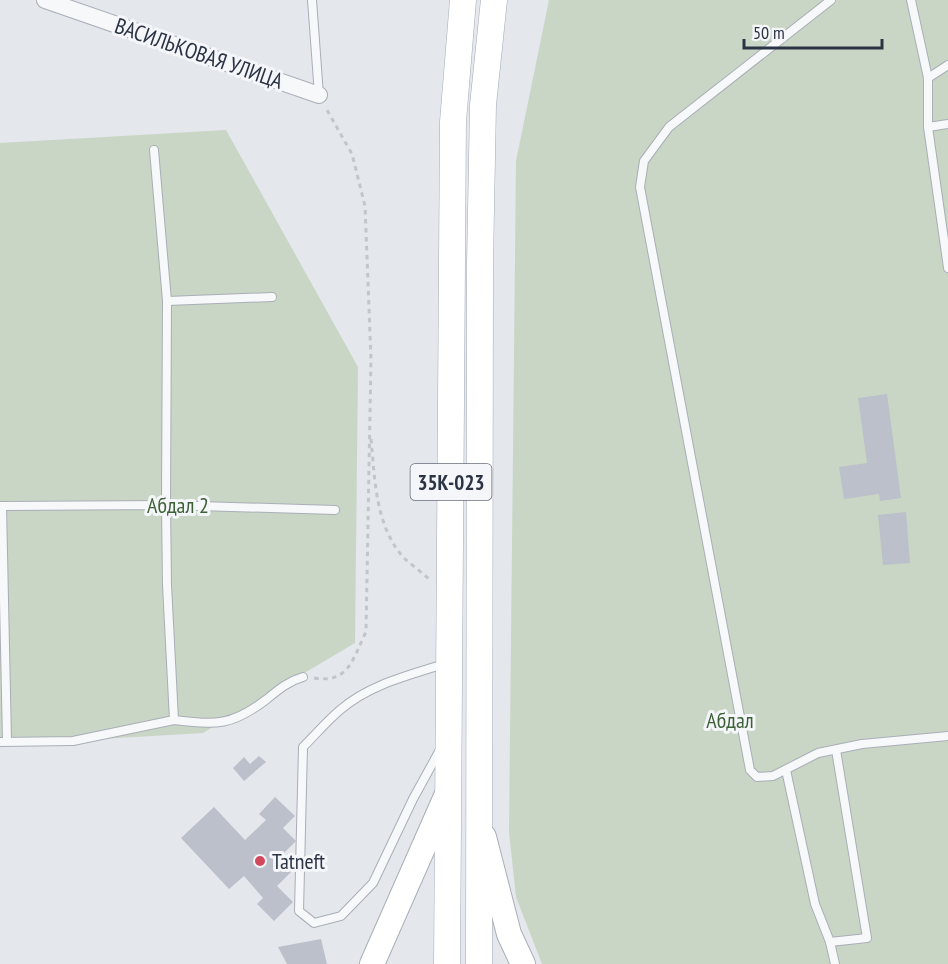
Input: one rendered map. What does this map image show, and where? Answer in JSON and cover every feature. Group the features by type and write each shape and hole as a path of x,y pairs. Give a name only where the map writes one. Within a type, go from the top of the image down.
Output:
{"main road":[{"name":"35К-023","path":"447,964 453,122 463,0"},
{"name":"35К-023","path":"479,964 480,263 483,105 494,0"},
{"path":"372,964 447,794"},
{"path":"480,820 509,934 522,964"}],"street":[{"name":"ВАСИЛЬКОВАЯ УЛИЦА","path":"45,0 319,94"}],"lane":[{"path":"312,0 319,94"},
{"path":"831,0 669,127 644,161 640,187 750,770 757,777 773,776 818,753 862,744 948,736"},
{"path":"911,0 928,78 928,127 948,268"},
{"path":"928,78 948,65"},
{"path":"928,127 948,124"},
{"path":"154,150 167,301 167,585 174,720"},
{"path":"167,301 272,297"},
{"path":"303,677 291,681 250,712 224,723 201,724 174,720 73,741 3,742 1,506 166,505 335,510"},
{"path":"449,735 413,799 373,883 341,916 314,923 299,911 303,747 339,710 363,693 450,662"},
{"path":"830,942 867,938 836,750"},
{"path":"786,771 815,904 836,964"}],"path":[{"path":"303,677 336,679 349,666 366,632 371,359 364,206 352,154 319,94"},
{"path":"369,423 376,490 384,527 403,557 451,598"}],"green space":[{"name":"Абдал","path":"549,0 948,0 948,964 542,964 516,897 509,832 516,161"},
{"name":"Абдал 2","path":"226,130 358,367 355,643 203,733 0,745 0,143"}],"building":[{"path":"887,394 901,498 880,501 879,494 844,499 839,467 867,463 858,398"},
{"path":"906,512 910,563 883,565 878,515"},
{"path":"259,756 266,762 244,781 233,768 244,757 250,764"},
{"path":"275,797 295,816 283,828 296,841 281,856 294,869 277,886 293,902 274,921 257,904 263,898 244,876 229,889 181,838 214,807 245,840 266,820 259,814"},
{"path":"321,939 327,964 287,964 278,947"}],"place":[{"name":"Tatneft","path":"260,861"}]}
